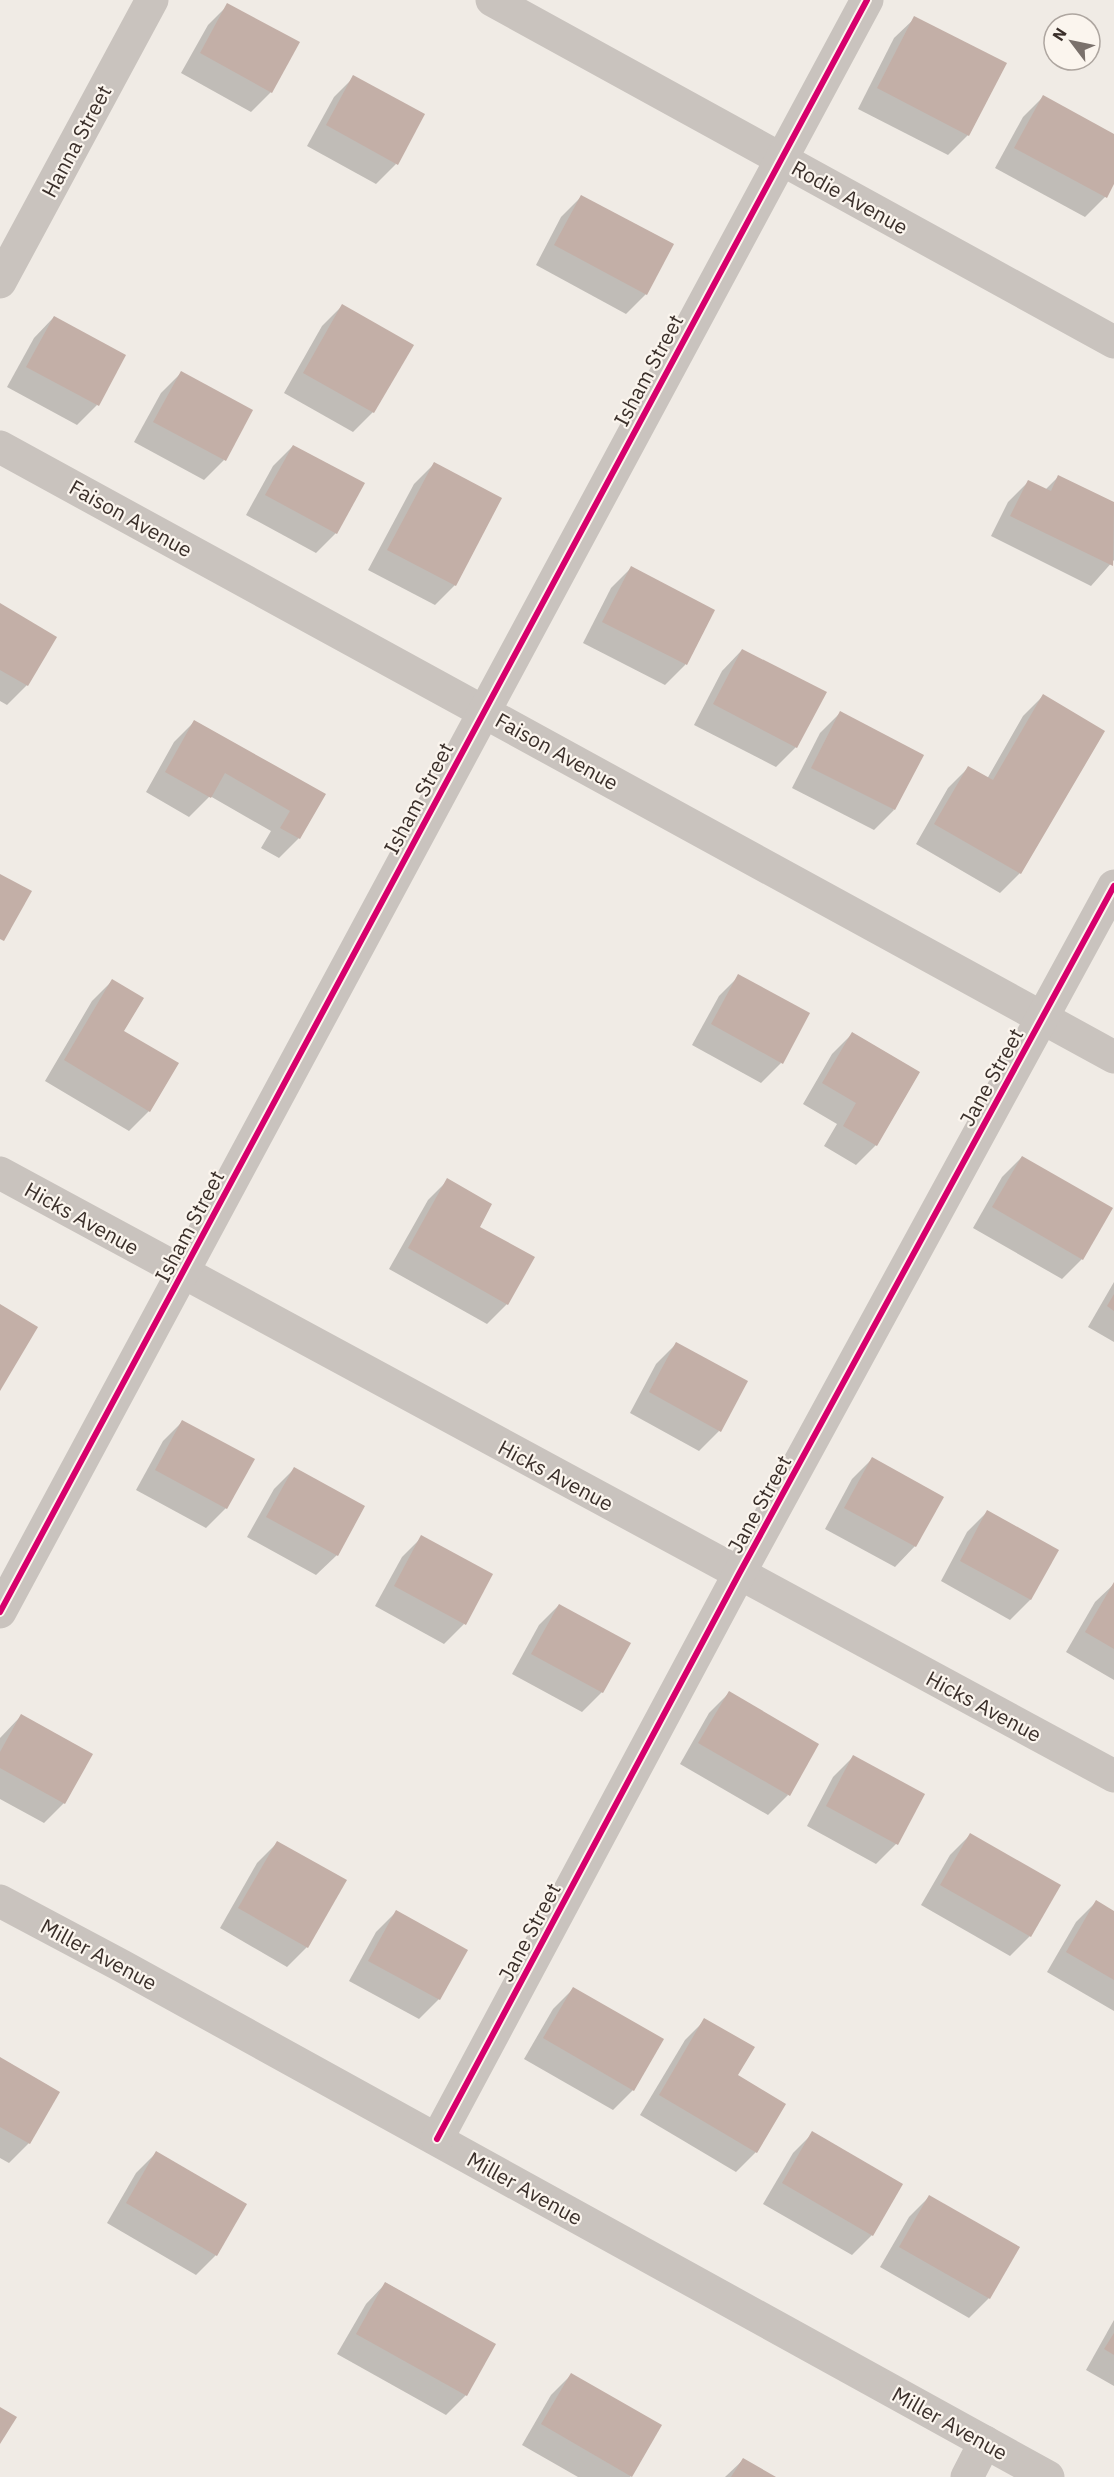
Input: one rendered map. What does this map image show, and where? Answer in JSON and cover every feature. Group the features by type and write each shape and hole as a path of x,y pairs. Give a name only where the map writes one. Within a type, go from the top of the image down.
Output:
{"street":[{"name":"Hanna Street","path":"0,282 152,0"},
{"name":"Rodie Avenue","path":"492,0 1114,342"},
{"name":"Isham Street","path":"0,1612 867,0"},
{"name":"Faison Avenue","path":"0,447 1114,1057"},
{"name":"Jane Street","path":"437,2139 739,1574 1114,886"},
{"name":"Hicks Avenue","path":"0,1173 1114,1776"},
{"name":"Miller Avenue","path":"0,1901 437,2139 1048,2477"},
{"path":"967,2477 986,2442"}],"building":[{"path":"227,3 300,42 272,93 200,53"},
{"path":"914,16 1007,63 969,136 877,88"},
{"path":"353,75 425,114 398,165 326,125"},
{"path":"1043,95 1114,134 1114,184 1107,198 1014,148"},
{"path":"581,195 674,244 647,295 554,245"},
{"path":"342,304 414,345 374,413 303,373"},
{"path":"54,316 126,355 99,406 26,367"},
{"path":"181,371 253,410 226,461 153,422"},
{"path":"293,445 365,483 337,534 265,495"},
{"path":"434,462 502,498 456,586 387,550"},
{"path":"1058,475 1114,502 1113,566 1010,516 1028,480 1051,491"},
{"path":"631,566 715,610 687,665 602,622"},
{"path":"0,603 57,637 28,686 0,670"},
{"path":"742,649 827,692 797,748 713,704"},
{"path":"1043,694 1105,731 1021,874 934,824 968,766 993,780"},
{"path":"840,711 924,755 895,810 811,768"},
{"path":"194,720 326,794 300,839 280,828 290,811 225,773 211,798 165,772"},
{"path":"0,874 32,891 4,941 0,939"},
{"path":"738,974 810,1013 783,1064 711,1024"},
{"path":"112,979 144,998 124,1031 179,1063 150,1112 64,1060"},
{"path":"852,1032 920,1072 877,1146 843,1126 856,1103 822,1083"},
{"path":"1022,1156 1113,1208 1083,1260 992,1207"},
{"path":"447,1178 492,1204 480,1227 535,1257 508,1305 408,1248"},
{"path":"1114,1294 1114,1311 1107,1306"},
{"path":"0,1304 38,1327 0,1391"},
{"path":"676,1342 748,1381 721,1432 649,1392"},
{"path":"182,1420 255,1459 227,1509 155,1470"},
{"path":"872,1457 944,1497 916,1547 844,1508"},
{"path":"294,1467 365,1506 338,1556 266,1517"},
{"path":"987,1510 1059,1550 1031,1600 960,1561"},
{"path":"421,1535 493,1574 466,1625 394,1586"},
{"path":"1114,1582 1114,1649 1085,1632"},
{"path":"559,1604 631,1643 603,1693 531,1654"},
{"path":"729,1691 819,1744 790,1796 698,1743"},
{"path":"21,1714 93,1754 65,1804 0,1768 0,1752"},
{"path":"853,1755 925,1794 898,1845 826,1806"},
{"path":"970,1833 1061,1885 1031,1937 940,1885"},
{"path":"277,1841 347,1880 308,1948 238,1908"},
{"path":"1096,1900 1114,1911 1114,1980 1066,1952"},
{"path":"396,1910 468,1950 440,2000 368,1961"},
{"path":"573,1987 664,2039 634,2091 543,2038"},
{"path":"704,2018 755,2047 738,2075 786,2104 757,2153 659,2095"},
{"path":"0,2057 60,2092 30,2144 0,2127"},
{"path":"812,2131 903,2184 873,2236 782,2183"},
{"path":"156,2151 247,2204 217,2256 126,2203"},
{"path":"929,2195 1020,2247 990,2299 899,2247"},
{"path":"385,2282 496,2344 467,2396 356,2334"},
{"path":"1114,2333 1114,2355 1104,2349"},
{"path":"571,2373 662,2425 632,2477 541,2424"},
{"path":"0,2407 17,2417 0,2444"},
{"path":"743,2458 776,2477 731,2477"}],"cycle path":[{"path":"0,1612 867,0"},
{"path":"437,2139 739,1574 1114,886"}]}
